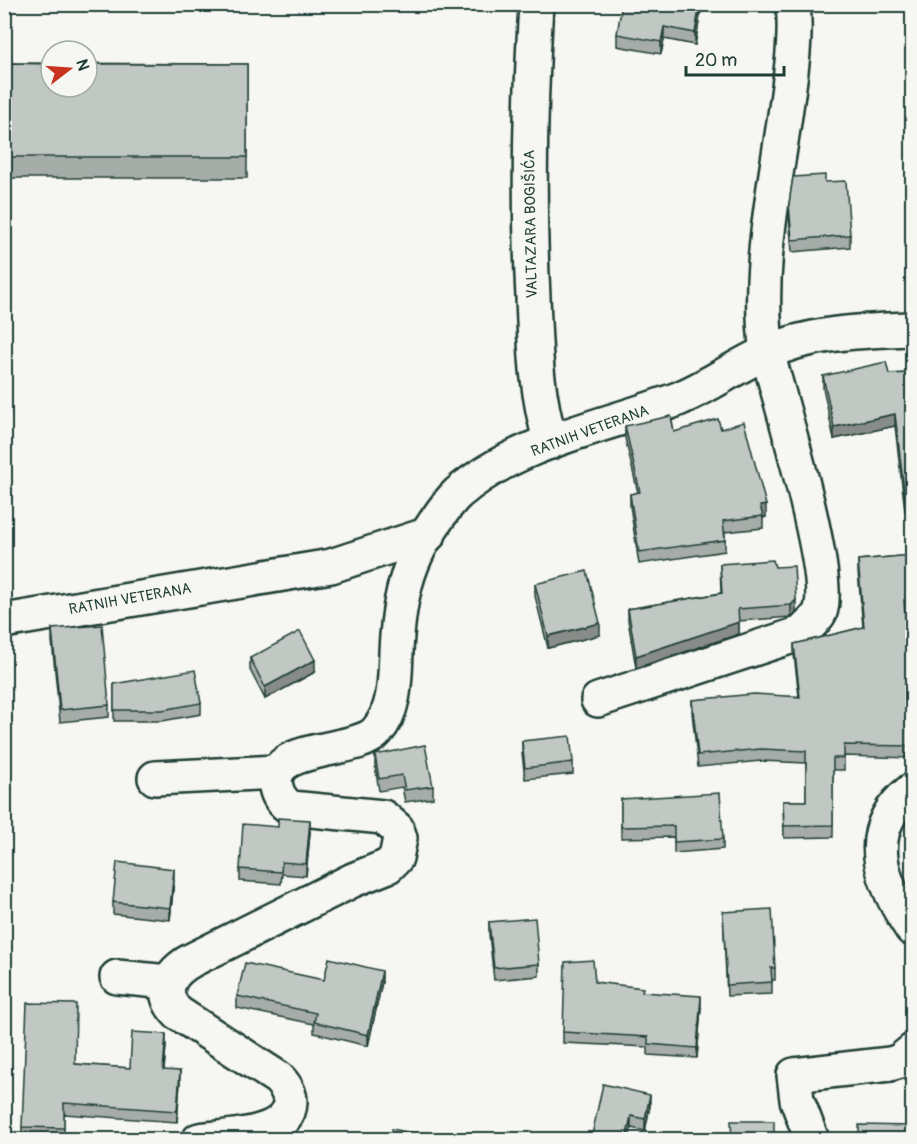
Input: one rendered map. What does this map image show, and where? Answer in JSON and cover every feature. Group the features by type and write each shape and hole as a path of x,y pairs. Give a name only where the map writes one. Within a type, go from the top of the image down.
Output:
{"street":[{"name":"VALTAZARA BOGIŠIĆA","path":"536,4 529,115 530,234 538,390 551,442"},
{"path":"598,700 802,633 820,611 823,579 767,352 763,324 763,273 790,81 793,4"},
{"name":"RATNIH VETERANA","path":"4,621 331,566 429,534 456,494 503,464 551,442 680,399 767,352 832,334 912,328"},
{"path":"199,1140 274,1128 287,1117 290,1098 288,1090 278,1078 178,1013 168,999 168,982 178,969 192,960 353,880 388,866 396,858 401,848 400,838 391,822 373,815 291,808 277,793 275,782 277,772 293,758 367,741 386,718 393,699 397,633 405,584 415,556 429,534"},
{"path":"155,778 277,772"},
{"path":"912,790 889,814 882,830 880,847 882,868 889,887 912,929"},
{"path":"117,977 168,982"},
{"path":"812,1140 797,1100 794,1075 890,1064 900,1061 912,1051"}],"building":[{"path":"622,4 700,4 695,33 664,27 661,42 617,34"},
{"path":"4,63 39,64 39,99 99,99 99,64 247,64 247,157 4,157"},
{"path":"825,175 825,182 846,181 850,235 792,240 789,204 793,177"},
{"path":"886,362 889,374 912,373 912,499 905,499 895,414 834,427 823,376"},
{"path":"671,416 674,432 718,419 721,429 744,422 766,505 760,506 763,516 723,521 725,540 639,552 630,494 640,492 625,426"},
{"path":"912,555 912,599 904,600 909,666 912,666 912,746 844,745 844,758 833,758 833,825 784,826 783,801 806,801 806,751 761,749 698,755 692,700 754,694 800,697 794,644 864,627 858,560"},
{"path":"773,560 775,567 794,566 796,600 791,605 738,609 739,622 636,656 628,609 722,593 720,564"},
{"path":"587,571 600,623 548,636 535,584"},
{"path":"102,625 109,705 60,710 52,629"},
{"path":"300,631 315,660 265,687 250,658"},
{"path":"195,670 201,703 162,710 114,710 114,684"},
{"path":"570,736 573,762 525,768 522,741"},
{"path":"425,745 433,786 405,790 402,775 379,779 375,755"},
{"path":"720,793 723,839 674,842 674,826 621,827 621,799"},
{"path":"278,818 310,820 306,864 282,862 281,872 240,869 243,824 278,827"},
{"path":"117,862 174,869 170,908 113,902"},
{"path":"772,909 775,968 771,968 772,982 727,985 723,912"},
{"path":"535,918 539,964 494,968 489,922"},
{"path":"329,958 382,971 368,1035 314,1022 316,1013 237,996 245,963 324,980"},
{"path":"593,960 595,982 643,988 642,992 701,996 697,1048 648,1044 648,1037 563,1032 565,962"},
{"path":"27,1003 76,1004 75,1064 130,1068 132,1032 166,1034 163,1070 180,1071 177,1111 64,1103 64,1128 22,1127"},
{"path":"603,1084 650,1095 645,1119 631,1116 626,1140 611,1140 592,1135"},
{"path":"731,1121 774,1121 774,1140 732,1140"},
{"path":"859,1125 912,1126 912,1140 859,1140"},
{"path":"392,1129 423,1135 422,1140 390,1140"}]}
